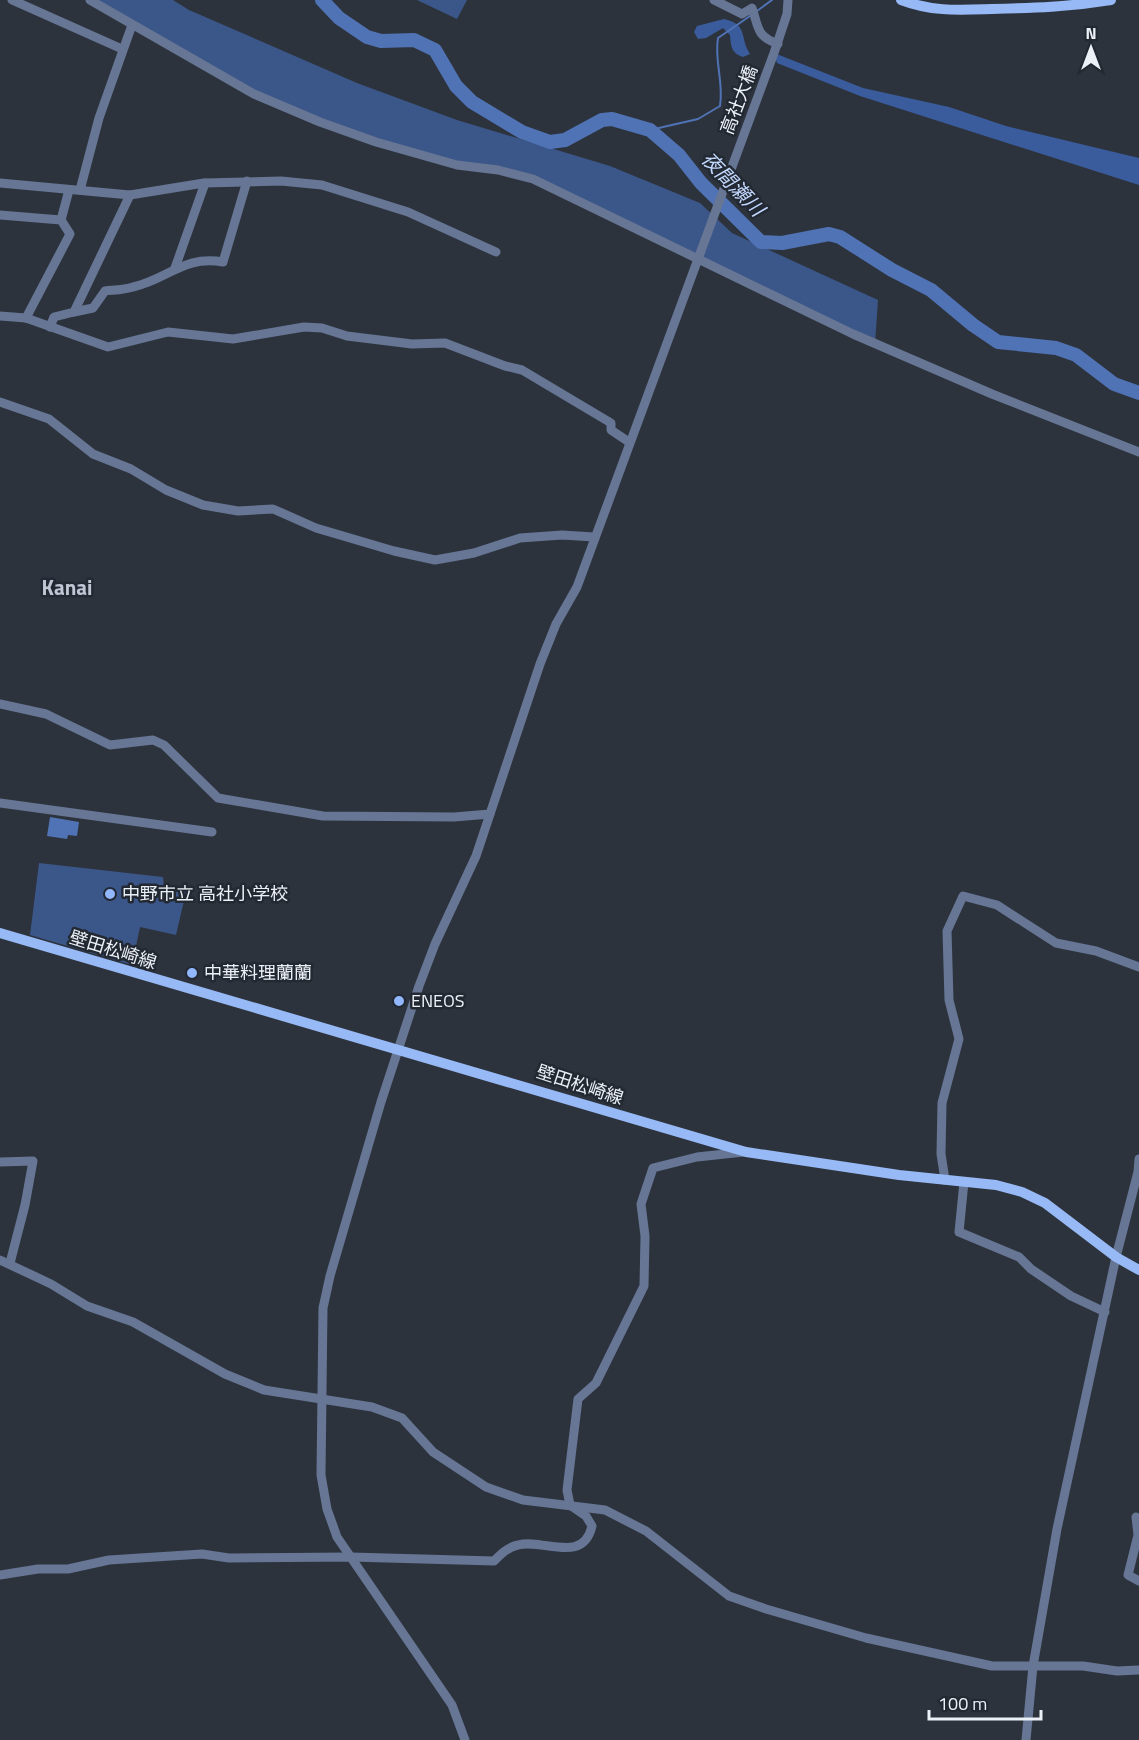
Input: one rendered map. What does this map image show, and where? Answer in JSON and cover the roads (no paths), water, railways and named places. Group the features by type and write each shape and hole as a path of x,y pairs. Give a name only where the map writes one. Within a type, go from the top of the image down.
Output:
{"main road":[{"path":"901,0 927,8 960,12 1111,0"},
{"name":"壁田松崎線","path":"0,933 746,1152 996,1185 1045,1203 1116,1257 1139,1270"}],"street":[{"path":"12,0 122,49"},
{"path":"90,0 254,93 320,122 376,142 457,165 498,170 533,179 853,334 992,394 1139,452"},
{"path":"714,0 742,14 754,13 764,39 778,44"},
{"name":"高社大橋","path":"465,1740 452,1705 337,1537 321,1475 323,1308 398,1049 435,944 461,894 540,663 556,624 577,587 696,258 778,44 787,14 788,0"},
{"path":"61,220 75,190 132,25"},
{"path":"0,183 130,195 205,183 247,181 322,184 408,212 496,252"},
{"path":"50,327 54,317 93,308 105,291 135,287 175,268 205,259 223,262 247,181"},
{"path":"175,268 205,183"},
{"path":"75,312 130,195"},
{"path":"0,215 61,220"},
{"path":"26,318 70,234 61,220"},
{"path":"0,316 26,318 108,347 168,333 233,339 304,327 390,341 430,345 445,343 505,366 522,370 542,380 611,423 611,430 629,441"},
{"path":"0,402 49,419 93,454 131,469 166,490 203,505 238,511 273,509 316,528 404,554 435,560 474,553 520,538 561,535 594,537"},
{"path":"0,704 46,714 110,745 153,740 164,745 218,798 323,816 454,817 490,814"},
{"path":"0,803 212,832"},
{"path":"945,1180 941,1154 942,1103 959,1039 949,1000 947,931 963,896 998,905 1056,943 1096,951 1139,967"},
{"path":"0,1575 38,1569 68,1569 109,1560 202,1554 229,1558 351,1557 494,1561 507,1549 520,1544 564,1548 580,1546 589,1538 592,1526 586,1516 570,1505 567,1490 578,1399 596,1383 644,1286 645,1236 641,1203 653,1168 697,1157 746,1152"},
{"path":"1026,1740 1033,1666 1057,1529 1116,1257 1135,1203 1139,1159"},
{"path":"0,1162 33,1161 26,1205 5,1262 87,1306 133,1322 225,1374 264,1390 372,1407 402,1418 433,1452 486,1487 523,1500 605,1510 646,1531 729,1596 766,1610 915,1651 992,1666 1083,1666 1117,1671 1139,1670"},
{"path":"964,1182 959,1232 1020,1257 1031,1269 1071,1296 1105,1312"},
{"path":"1136,1516 1138,1534 1128,1575 1139,1581"}],"waterway":[{"name":"夜間瀬川","path":"322,0 339,18 367,37 381,41 414,40 435,50 456,86 472,102 522,132 550,142 565,140 602,120 612,119 650,130 679,155 701,183 761,242 782,243 829,234 840,237 892,270 931,290 973,325 998,342 1056,348 1076,355 1114,384 1139,393"},
{"path":"757,11 772,0"},
{"path":"650,130 698,119 720,106 718,38 750,16"}],"place":[{"name":"中野市立 高社小学校","path":"110,894"},
{"name":"中華料理蘭蘭","path":"192,973"},
{"name":"ENEOS","path":"399,1001"}],"district":[{"name":"Kanai","path":"67,588"}]}
